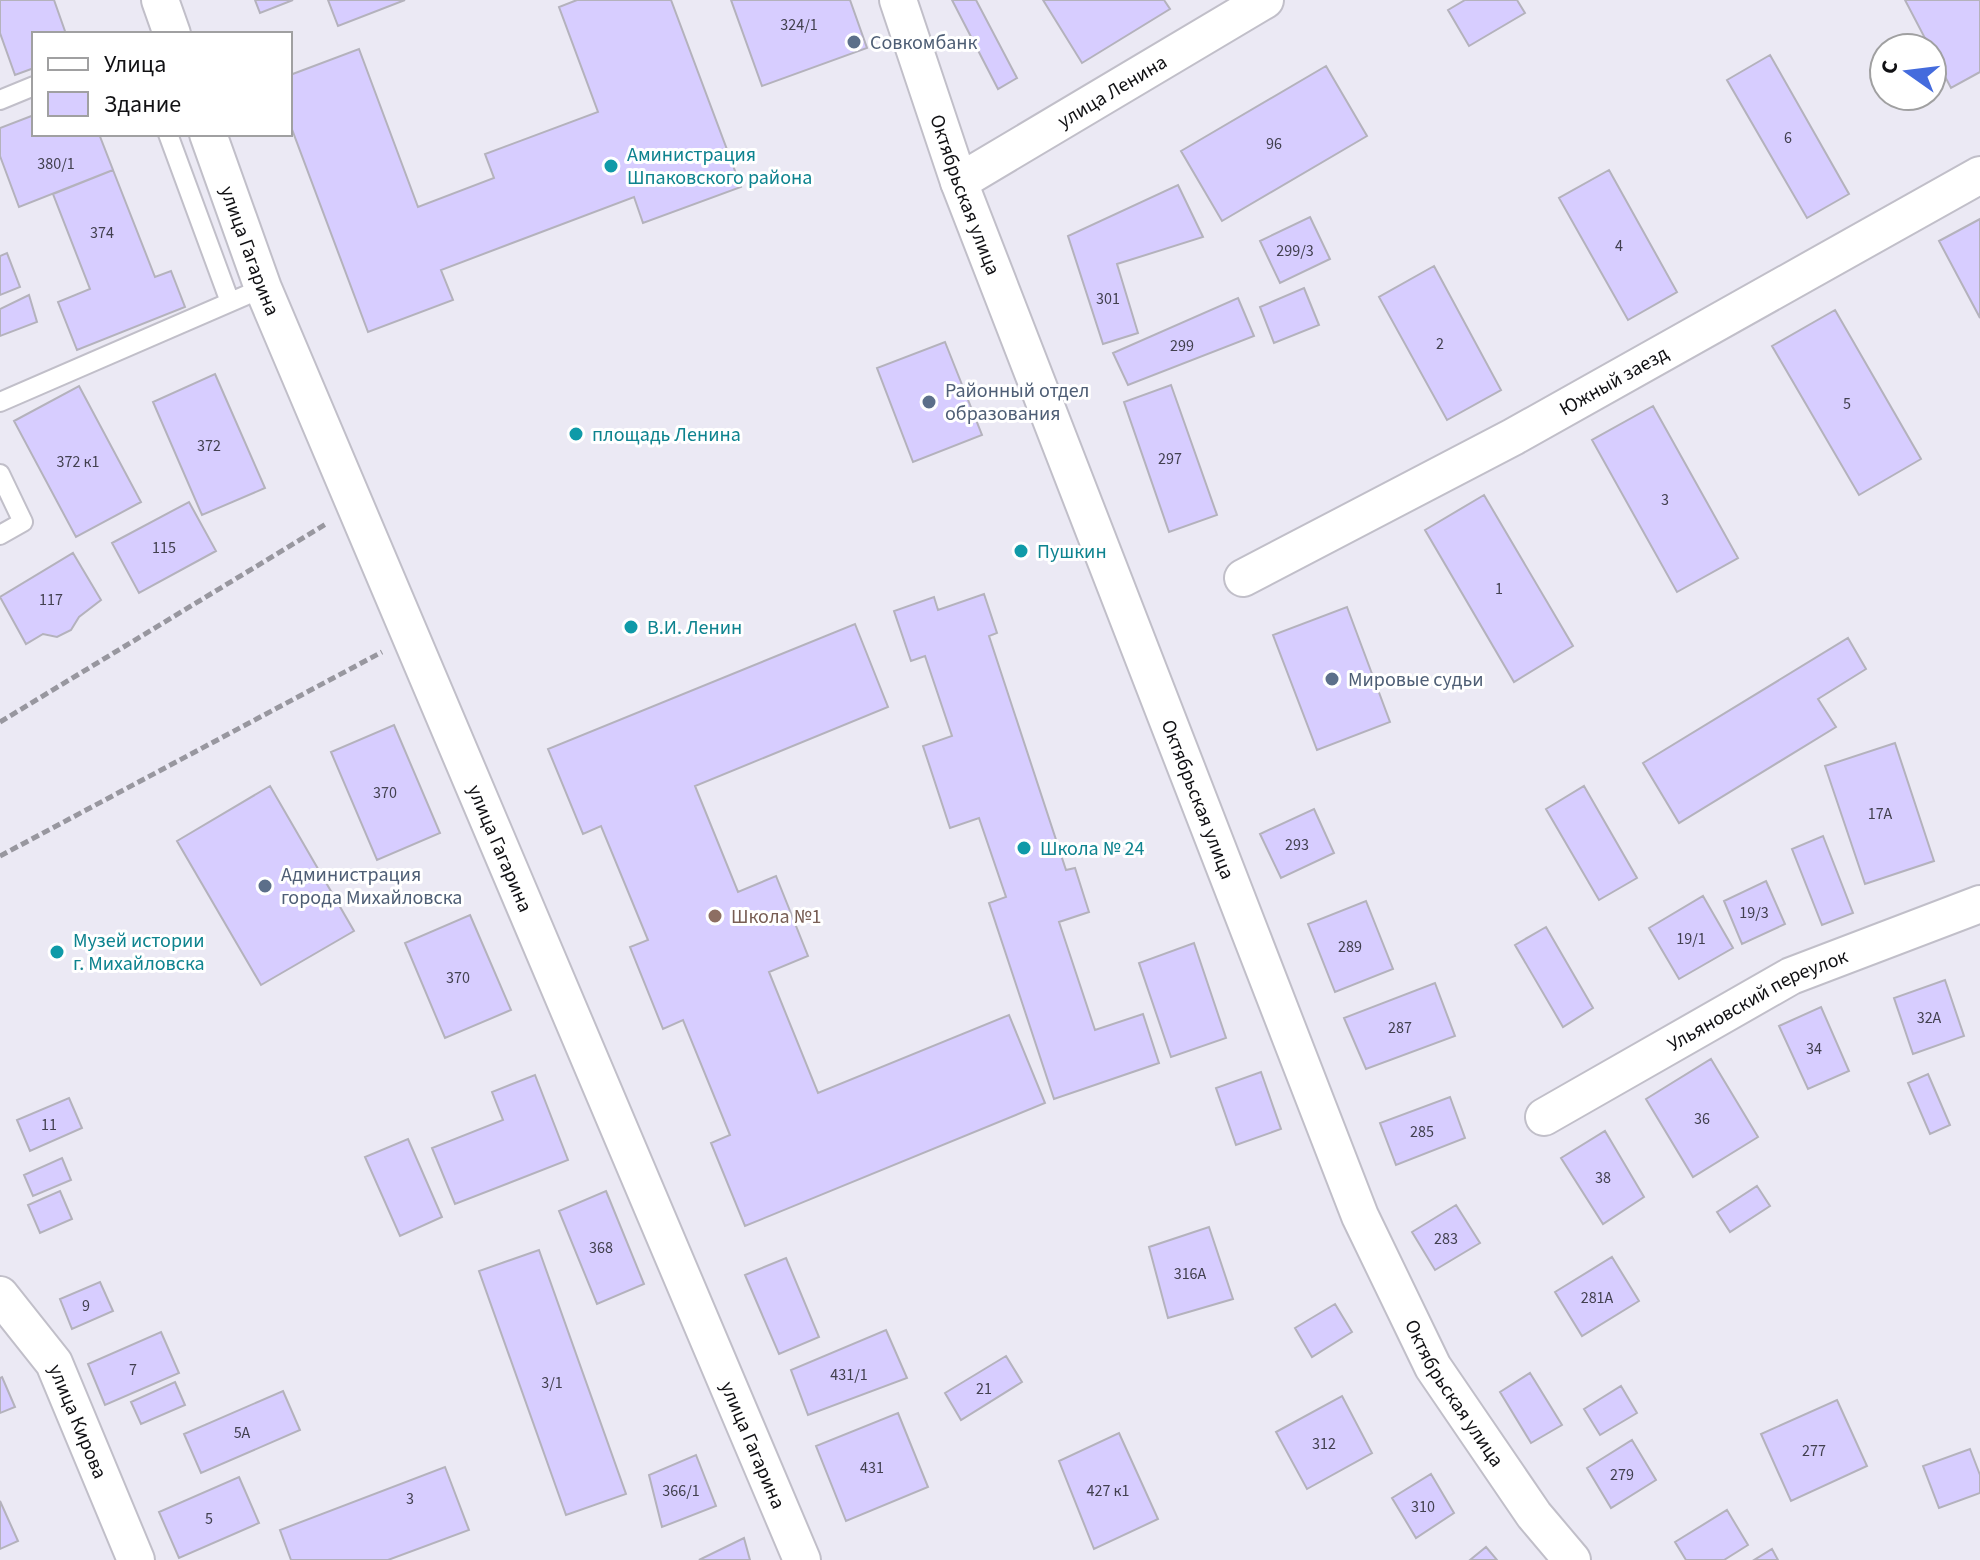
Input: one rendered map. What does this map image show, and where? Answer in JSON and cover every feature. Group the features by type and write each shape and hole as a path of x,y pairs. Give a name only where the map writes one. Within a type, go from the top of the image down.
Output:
{"street":[{"name":"Октябрьская улица","path":"898,0 959,182 1360,1216 1433,1367 1534,1515 1572,1560"},
{"name":"улица Ленина","path":"959,182 1265,0"},
{"name":"улица Гагарина","path":"209,136 263,288 802,1560"},
{"name":"Южный заезд","path":"1243,578 1513,437 1980,175"},
{"name":"Ульяновский переулок","path":"1544,1117 1791,976 1980,904"},
{"name":"улица Кирова","path":"0,1295 54,1363 136,1560"}],"lane":[{"path":"0,100 32,87"},
{"path":"169,136 230,302"},
{"path":"0,402 263,288"},
{"path":"0,474 23,522 0,535"}],"path":[{"path":"0,722 356,506"},
{"path":"0,856 411,636"}],"building":[{"path":"0,0 54,0 65,32 32,32 32,69 15,75 0,33"},
{"path":"255,0 293,0 260,13"},
{"path":"328,0 405,0 338,26"},
{"name":"Аминистрация Шпаковского района","path":"577,0 671,0 741,187 643,223 634,197 441,270 453,300 368,332 292,129 292,74 359,49 418,207 494,178 485,154 598,112 559,7"},
{"path":"731,0 850,0 867,48 762,86"},
{"path":"952,0 976,0 1017,78 998,89"},
{"path":"1043,0 1164,0 1170,9 1082,63"},
{"path":"1465,0 1517,0 1525,13 1469,46 1448,10"},
{"path":"1905,0 1980,0 1980,72 1951,88 1948,82 1948,32 1922,32"},
{"path":"1770,55 1849,194 1807,218 1727,80"},
{"path":"1326,66 1367,136 1222,221 1181,151"},
{"path":"32,116 32,136 100,136 113,170 19,207 0,156 0,128"},
{"path":"113,170 155,277 171,271 185,307 77,350 58,302 90,289 53,194"},
{"path":"1609,170 1677,292 1628,320 1559,198"},
{"path":"1178,185 1203,237 1117,264 1138,333 1103,344 1068,236"},
{"path":"1310,217 1330,259 1280,283 1260,241"},
{"path":"1980,219 1980,318 1939,241"},
{"path":"7,253 20,287 0,295 0,256"},
{"path":"1434,266 1501,390 1447,420 1379,297"},
{"path":"1304,288 1319,325 1274,343 1260,307"},
{"path":"29,295 37,322 0,336 0,309"},
{"path":"1238,298 1254,336 1128,385 1113,353"},
{"path":"1835,310 1921,459 1859,495 1772,346"},
{"name":"Районный отдел образования","path":"945,342 982,435 913,462 877,368"},
{"path":"215,374 265,488 202,515 153,402"},
{"path":"1171,385 1217,515 1169,532 1124,402"},
{"path":"79,386 141,502 76,537 14,421"},
{"path":"1653,406 1738,558 1677,592 1592,440"},
{"path":"1484,495 1573,646 1514,682 1425,530"},
{"path":"189,502 216,551 139,593 112,543"},
{"path":"73,553 101,600 79,617 71,630 57,637 43,634 26,644 0,597"},
{"name":"Школа № 24","path":"984,594 997,633 989,636 1066,870 1075,868 1089,912 1059,922 1095,1030 1143,1014 1159,1063 1054,1099 989,903 1006,897 979,818 950,828 923,746 952,736 925,656 911,661 894,611 934,597 938,610"},
{"name":"Мировые судьи","path":"1347,607 1390,722 1317,750 1273,635"},
{"name":"Школа №1","path":"855,624 888,707 695,786 738,892 776,876 808,956 769,972 818,1093 1009,1015 1045,1103 745,1226 711,1143 730,1135 683,1020 663,1029 630,947 648,940 601,826 583,834 548,749"},
{"path":"1848,638 1866,669 1818,699 1836,727 1679,823 1643,763"},
{"path":"394,725 440,833 377,860 331,752"},
{"path":"1895,743 1934,861 1865,884 1825,766"},
{"name":"Администрация города Михайловска","path":"270,786 354,931 261,985 177,841"},
{"path":"1584,786 1637,878 1599,900 1546,809"},
{"path":"1314,809 1334,853 1281,878 1260,834"},
{"path":"1823,836 1853,913 1822,925 1792,849"},
{"path":"1766,881 1785,924 1742,944 1724,901"},
{"path":"1703,896 1733,948 1679,979 1649,928"},
{"path":"1366,901 1393,969 1335,992 1308,924"},
{"path":"470,915 511,1010 445,1038 405,943"},
{"path":"1546,927 1593,1008 1563,1027 1515,945"},
{"path":"1194,943 1226,1038 1171,1057 1139,963"},
{"path":"1945,980 1964,1036 1913,1054 1894,998"},
{"path":"1435,983 1455,1036 1366,1069 1344,1018"},
{"path":"1821,1007 1849,1071 1808,1089 1779,1026"},
{"path":"1711,1059 1758,1137 1693,1177 1646,1099"},
{"path":"1261,1072 1281,1129 1236,1145 1216,1088"},
{"path":"1928,1074 1950,1125 1930,1134 1908,1083"},
{"path":"535,1075 568,1160 455,1204 432,1148 503,1120 492,1092"},
{"path":"1450,1097 1465,1138 1396,1165 1380,1123"},
{"path":"69,1098 82,1128 30,1151 17,1120"},
{"path":"1605,1131 1644,1197 1603,1224 1561,1158"},
{"path":"408,1139 442,1217 400,1236 365,1157"},
{"path":"62,1158 71,1180 33,1196 24,1175"},
{"path":"1757,1186 1770,1206 1730,1232 1717,1212"},
{"path":"60,1191 72,1219 40,1233 28,1205"},
{"path":"606,1191 644,1284 597,1304 559,1211"},
{"path":"1456,1205 1480,1243 1435,1270 1412,1232"},
{"path":"1209,1227 1233,1299 1168,1318 1149,1247"},
{"path":"539,1250 626,1494 566,1515 479,1271"},
{"path":"1612,1257 1639,1301 1582,1336 1555,1292"},
{"path":"786,1258 819,1337 779,1354 745,1275"},
{"path":"100,1282 113,1311 72,1329 60,1299"},
{"path":"1335,1304 1352,1332 1312,1357 1295,1328"},
{"path":"886,1330 907,1378 808,1415 791,1370"},
{"path":"161,1332 179,1373 105,1405 88,1364"},
{"path":"1006,1356 1022,1382 961,1420 945,1393"},
{"path":"1530,1373 1562,1425 1531,1443 1500,1392"},
{"path":"0,1378 15,1407 0,1413"},
{"path":"175,1382 185,1405 141,1424 131,1402"},
{"path":"1621,1386 1637,1413 1600,1435 1584,1409"},
{"path":"283,1391 300,1430 201,1473 184,1434"},
{"path":"1342,1396 1372,1453 1307,1489 1276,1432"},
{"path":"1837,1400 1867,1466 1791,1501 1761,1434"},
{"path":"898,1413 928,1487 846,1521 816,1446"},
{"path":"1119,1433 1158,1519 1094,1549 1059,1461"},
{"path":"1632,1440 1656,1480 1611,1508 1587,1468"},
{"path":"1970,1449 1980,1475 1980,1493 1939,1508 1923,1466"},
{"path":"696,1455 716,1506 662,1527 649,1475"},
{"path":"445,1467 469,1530 388,1560 291,1560 280,1530"},
{"path":"1431,1474 1454,1513 1416,1538 1392,1498"},
{"path":"239,1477 259,1523 179,1558 159,1512"},
{"path":"0,1501 18,1541 0,1549"},
{"path":"1727,1510 1748,1545 1724,1560 1686,1560 1675,1542"},
{"path":"744,1538 750,1560 699,1560"},
{"path":"1486,1547 1497,1560 1470,1560"},
{"path":"1772,1549 1778,1560 1754,1560"}],"place":[{"name":"Совкомбанк","path":"854,42"},
{"name":"Аминистрация Шпаковского района","path":"611,166"},
{"name":"Районный отдел образования","path":"929,402"},
{"name":"площадь Ленина","path":"576,434"},
{"name":"Пушкин","path":"1021,551"},
{"name":"В.И. Ленин","path":"631,627"},
{"name":"Мировые судьи","path":"1332,679"},
{"name":"Школа № 24","path":"1024,848"},
{"name":"Администрация города Михайловска","path":"265,886"},
{"name":"Школа №1","path":"715,916"},
{"name":"Музей истории г. Михайловска","path":"57,952"}]}
